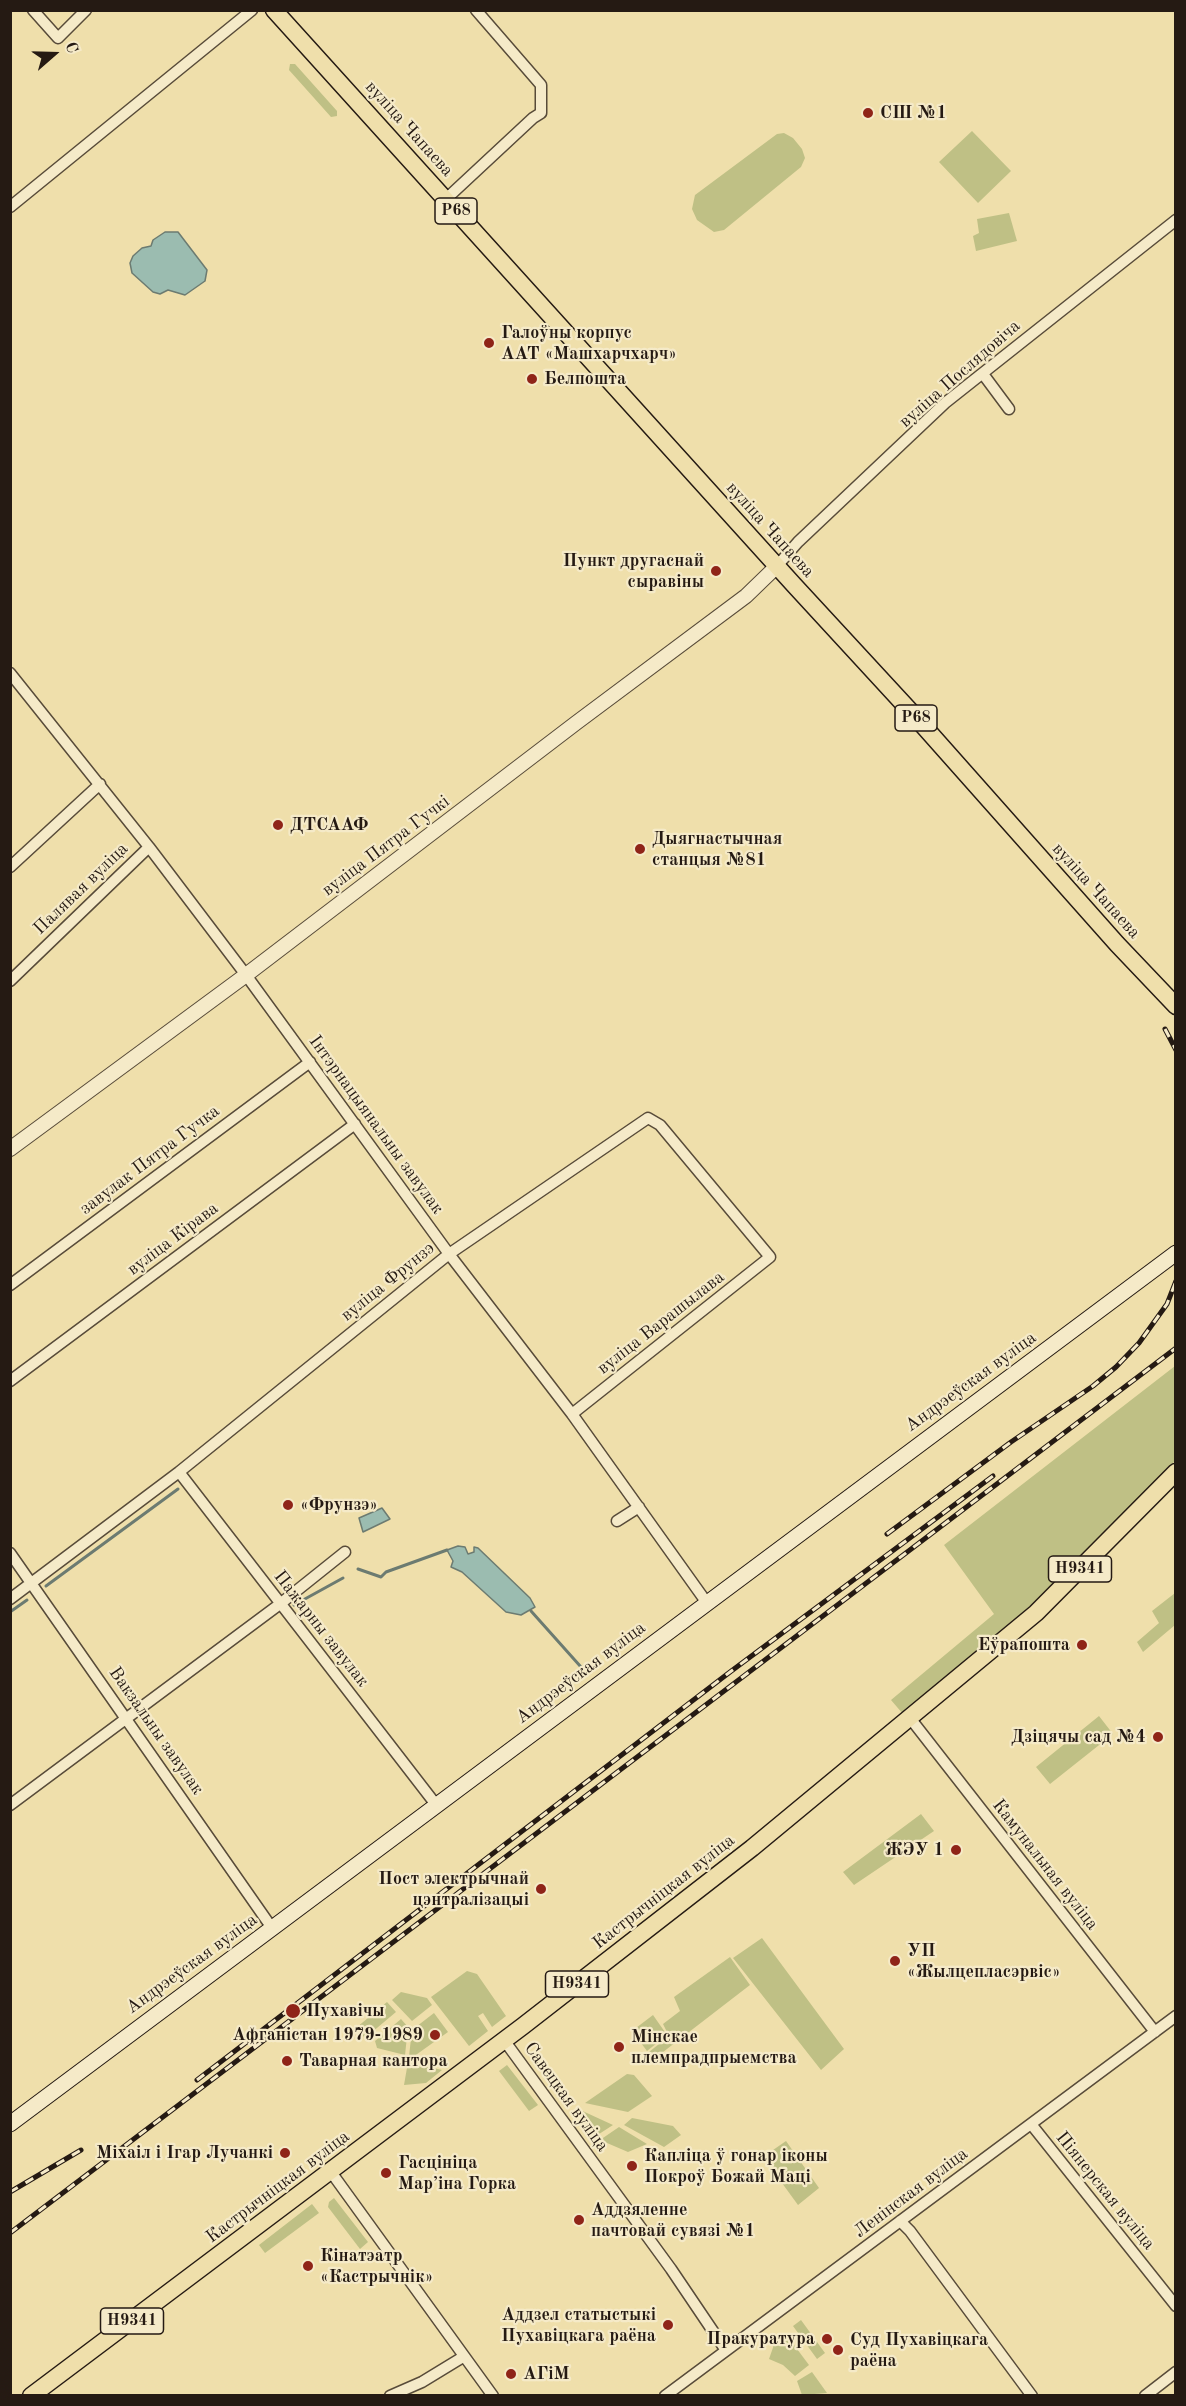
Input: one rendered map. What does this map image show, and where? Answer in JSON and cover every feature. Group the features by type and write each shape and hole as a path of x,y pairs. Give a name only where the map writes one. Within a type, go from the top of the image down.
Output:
{"main road":[{"name":"вуліца Чапаева","path":"274,10 912,714 1117,944 1176,1006"},
{"name":"Андрэеўская вуліца","path":"10,2124 1176,1253"},
{"name":"Кастрычніцкая вуліца","path":"32,2396 331,2172 749,1851 1036,1612 1176,1472"}],"street":[{"path":"33,10 58,38 86,10"},
{"path":"10,207 252,10"},
{"path":"446,199 532,118 541,113 541,85 476,10"},
{"path":"10,190 20,199"},
{"name":"вуліца Послядовіча","path":"777,566 798,542 896,453 945,403 1176,220"},
{"path":"983,374 1009,409"},
{"name":"вуліца Пятра Гучкі","path":"10,1149 246,975 566,730 746,596 777,566"},
{"name":"Інтэрнацыянальны завулак","path":"10,673 149,847 246,975 449,1254 572,1414 707,1603"},
{"path":"10,867 99,784"},
{"name":"Палявая вуліца","path":"10,981 149,847"},
{"name":"завулак Пятра Гучка","path":"10,1285 310,1062"},
{"name":"вуліца Фрунзэ","path":"10,1599 180,1472 449,1254 648,1118 660,1125 770,1257"},
{"name":"вуліца Кірава","path":"10,1381 355,1124"},
{"name":"вуліца Варашылава","path":"572,1414 770,1257"},
{"name":"Пажарны завулак","path":"180,1472 437,1806"},
{"path":"617,1521 639,1507"},
{"path":"10,1805 280,1604 345,1552"},
{"name":"Вакзальны завулак","path":"10,1553 128,1718 272,1928"},
{"name":"Камунальная вуліца","path":"910,1718 1155,2032"},
{"name":"Ленінская вуліца","path":"665,2396 725,2349 1176,2016"},
{"name":"Савецкая вуліца","path":"504,2040 671,2269 725,2349"},
{"name":"Піянерская вуліца","path":"1031,2124 1176,2306"},
{"path":"331,2172 493,2396"},
{"path":"900,2221 910,2231 1032,2396"},
{"path":"390,2396 422,2382 463,2357"},
{"path":"1145,2396 1176,2372"}],"green space":[{"path":"290,64 295,64 337,111 337,116 331,117 289,70"},
{"path":"972,131 1011,171 978,203 939,162"},
{"path":"784,133 793,138 802,149 805,158 801,167 724,230 714,232 697,220 692,209 695,195 777,134"},
{"path":"1009,213 1017,241 976,251 973,236 979,233 977,219"},
{"path":"1175,1366 1175,1461 1031,1607 903,1714 891,1700 994,1614 944,1545"},
{"path":"1175,1593 1175,1625 1143,1652 1137,1642 1159,1623 1152,1611"},
{"path":"1099,1716 1113,1734 1050,1784 1036,1767"},
{"path":"921,1814 934,1831 854,1885 843,1872"},
{"path":"762,1938 844,2049 821,2070 733,1958"},
{"path":"730,1957 750,1985 654,2059 649,2052 669,2036 663,2024 680,2011 674,1997"},
{"path":"467,1971 477,1974 506,2016 492,2027 483,2013 478,2016 488,2031 469,2046 431,1997"},
{"path":"401,1992 427,1998 432,2005 412,2021 392,2000"},
{"path":"387,2002 396,2012 365,2038 356,2028"},
{"path":"434,2013 448,2032 413,2057 409,2056 412,2030"},
{"path":"653,2015 667,2035 647,2051 632,2031"},
{"path":"401,2019 408,2027 405,2055 377,2048 375,2041"},
{"path":"408,2062 442,2070 426,2083 404,2085"},
{"path":"507,2065 538,2105 529,2111 499,2071"},
{"path":"627,2074 634,2075 652,2096 628,2112 585,2103"},
{"path":"576,2108 613,2125 596,2136"},
{"path":"632,2118 673,2126 681,2135 664,2147 624,2125"},
{"path":"619,2127 647,2144 628,2152 600,2140"},
{"path":"786,2141 819,2188 798,2205 763,2157"},
{"path":"334,2198 368,2242 360,2249 328,2207 329,2202"},
{"path":"312,2204 319,2213 265,2253 259,2245"},
{"path":"801,2320 825,2353 817,2359 793,2326"},
{"path":"780,2335 788,2337 809,2365 795,2376 783,2365 769,2359 776,2339"},
{"path":"812,2372 827,2393 802,2395 797,2381"}],"water":[{"path":"165,232 178,232 207,270 205,281 185,295 168,290 160,294 153,292 132,273 130,263 133,256 142,248 151,246 153,240"},
{"path":"382,1508 390,1519 363,1532 359,1518"},
{"path":"458,1546 465,1547 468,1554 474,1552 474,1547 478,1548 530,1598 535,1607 521,1615 506,1612 462,1572 451,1567 453,1561 447,1550"}],"waterway":[{"path":"46,1586 178,1489"},
{"path":"358,1569 381,1577 386,1572 447,1550"},
{"path":"294,1605 343,1578"},
{"path":"10,1612 27,1600"},
{"path":"531,1611 581,1667"}],"railway":[{"path":"1165,1029 1176,1050"},
{"path":"887,1534 1116,1367 1139,1343 1167,1304 1176,1281"},
{"path":"10,2233 1176,1348"},
{"path":"197,2080 730,1672 993,1476"},
{"path":"10,2192 81,2150"}],"place":[{"name":"СШ №1","path":"868,113"},
{"name":"Галоўны корпус ААТ «Машхарчхарч»","path":"489,343"},
{"name":"Белпошта","path":"532,379"},
{"name":"Пункт другаснай сыравіны","path":"716,571"},
{"name":"ДТСААФ","path":"278,825"},
{"name":"Дыягнастычная станцыя №81","path":"640,849"},
{"name":"«Фрунзэ»","path":"288,1505"},
{"name":"Еўрапошта","path":"1082,1645"},
{"name":"Дзіцячы сад №4","path":"1158,1737"},
{"name":"ЖЭУ 1","path":"956,1850"},
{"name":"Пост электрычнай цэнтралізацыі","path":"541,1889"},
{"name":"УП «Жылцепласэрвіс»","path":"895,1961"},
{"name":"Пухавічы","path":"293,2011"},
{"name":"Афганістан 1979-1989","path":"435,2035"},
{"name":"Мінскае племпрадпрыемства","path":"619,2047"},
{"name":"Таварная кантора","path":"287,2061"},
{"name":"Міхаіл і Ігар Лучанкі","path":"285,2153"},
{"name":"Капліца ў гонар іконы Покроў Божай Маці","path":"632,2166"},
{"name":"Гасцініца Марʼіна Горка","path":"386,2173"},
{"name":"Аддзяленне пачтовай сувязі №1","path":"579,2220"},
{"name":"Кінатэатр «Кастрычнік»","path":"308,2266"},
{"name":"Аддзел статыстыкі Пухавіцкага раёна","path":"668,2325"},
{"name":"Пракуратура","path":"827,2339"},
{"name":"Суд Пухавіцкага раёна","path":"838,2350"},
{"name":"АГіМ","path":"511,2374"}]}
